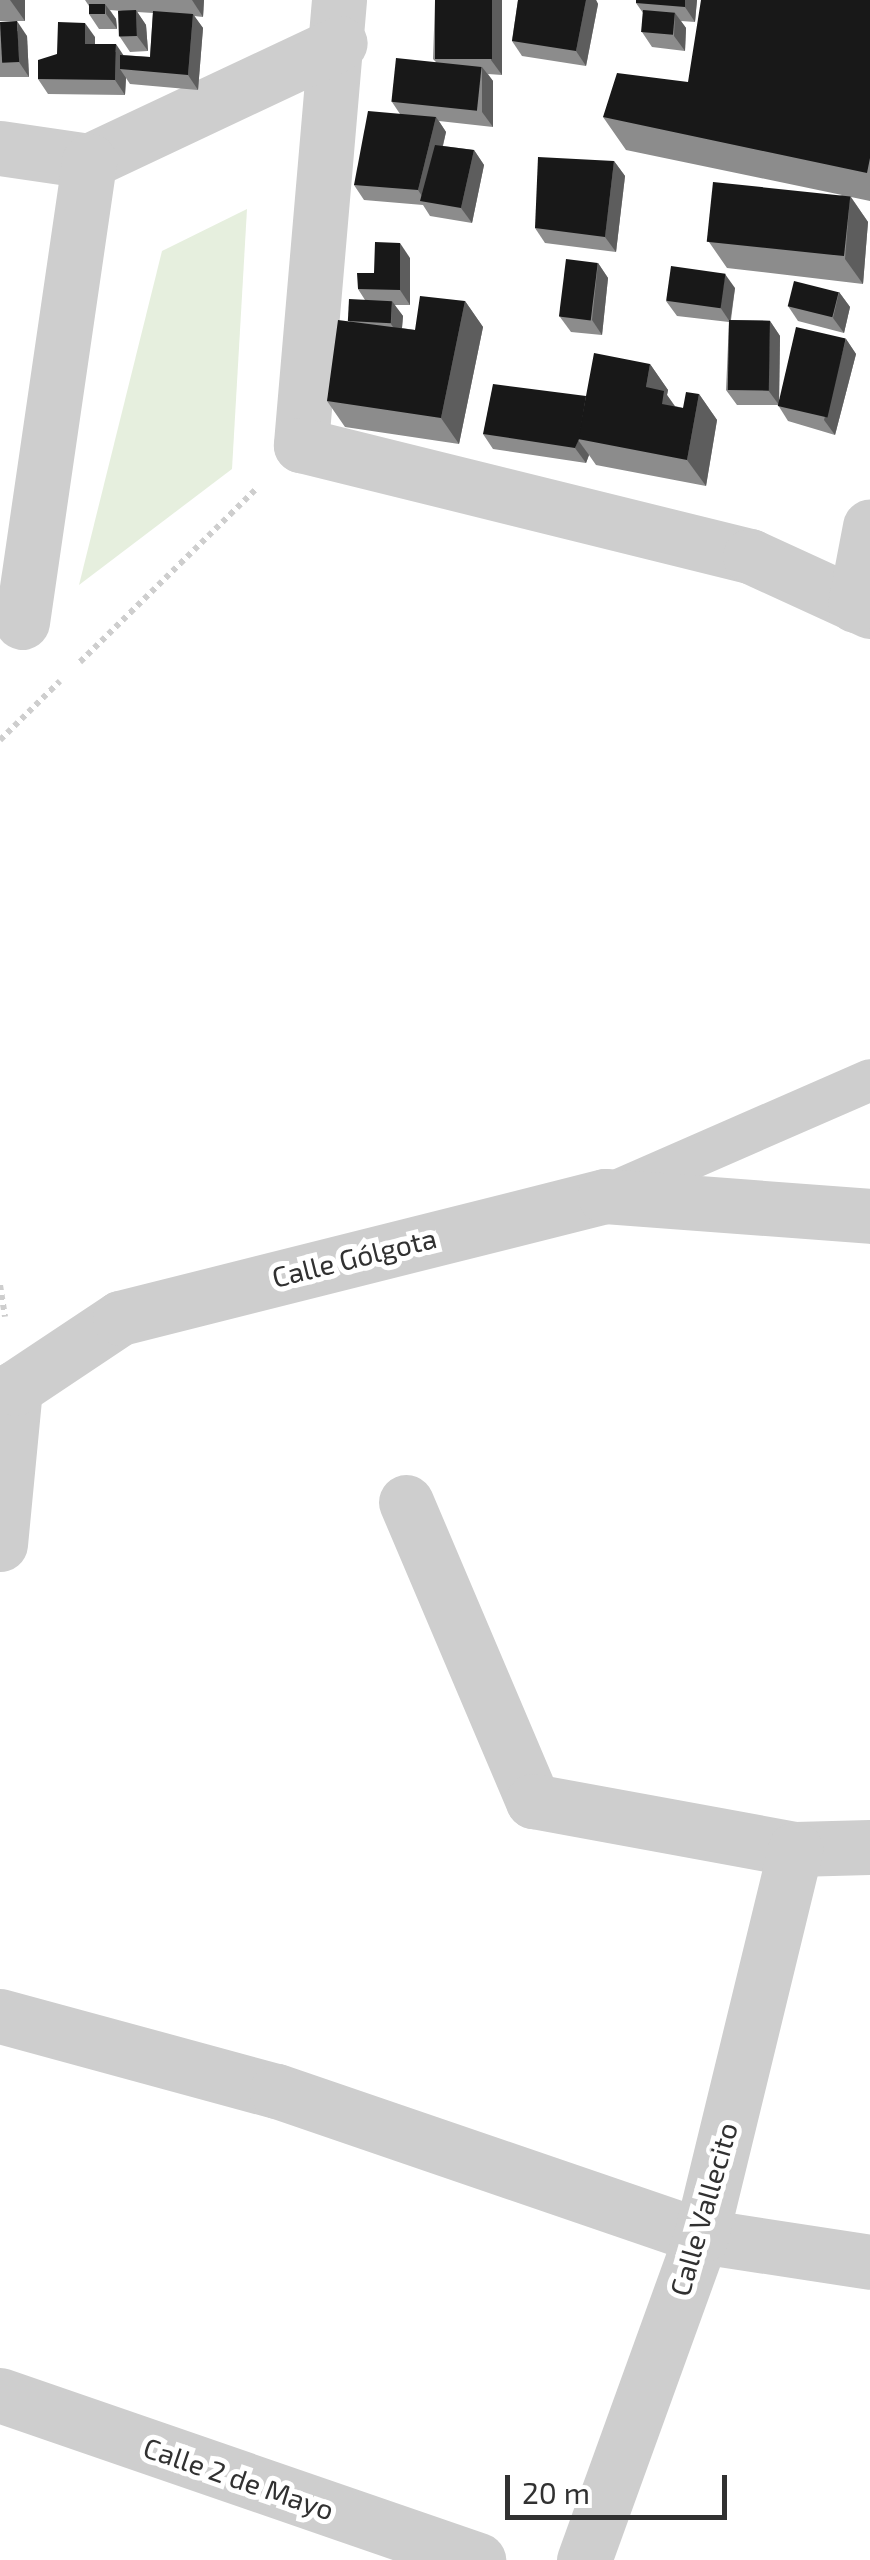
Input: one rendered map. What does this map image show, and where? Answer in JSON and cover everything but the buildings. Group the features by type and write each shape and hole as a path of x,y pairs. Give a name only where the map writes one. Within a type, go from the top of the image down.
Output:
{"street":[{"path":"0,148 89,161 340,21"},
{"path":"340,21 301,445 750,556 863,608 870,526"},
{"path":"22,622 89,161"},
{"name":"Calle Gólgota","path":"0,1544 8,1384 120,1318 605,1196 870,1216"},
{"path":"406,1502 533,1801 794,1850 870,1848"},
{"name":"Calle Vallecito","path":"584,2560 701,2236 794,1850"},
{"path":"0,2016 277,2091 701,2236 870,2262"},
{"name":"Calle 2 de Mayo","path":"0,2395 478,2560"}],"lane":[{"path":"605,1196 870,1080"}],"path":[{"path":"0,740 301,445"}],"green space":[{"path":"247,209 232,469 79,585 162,251"}]}
